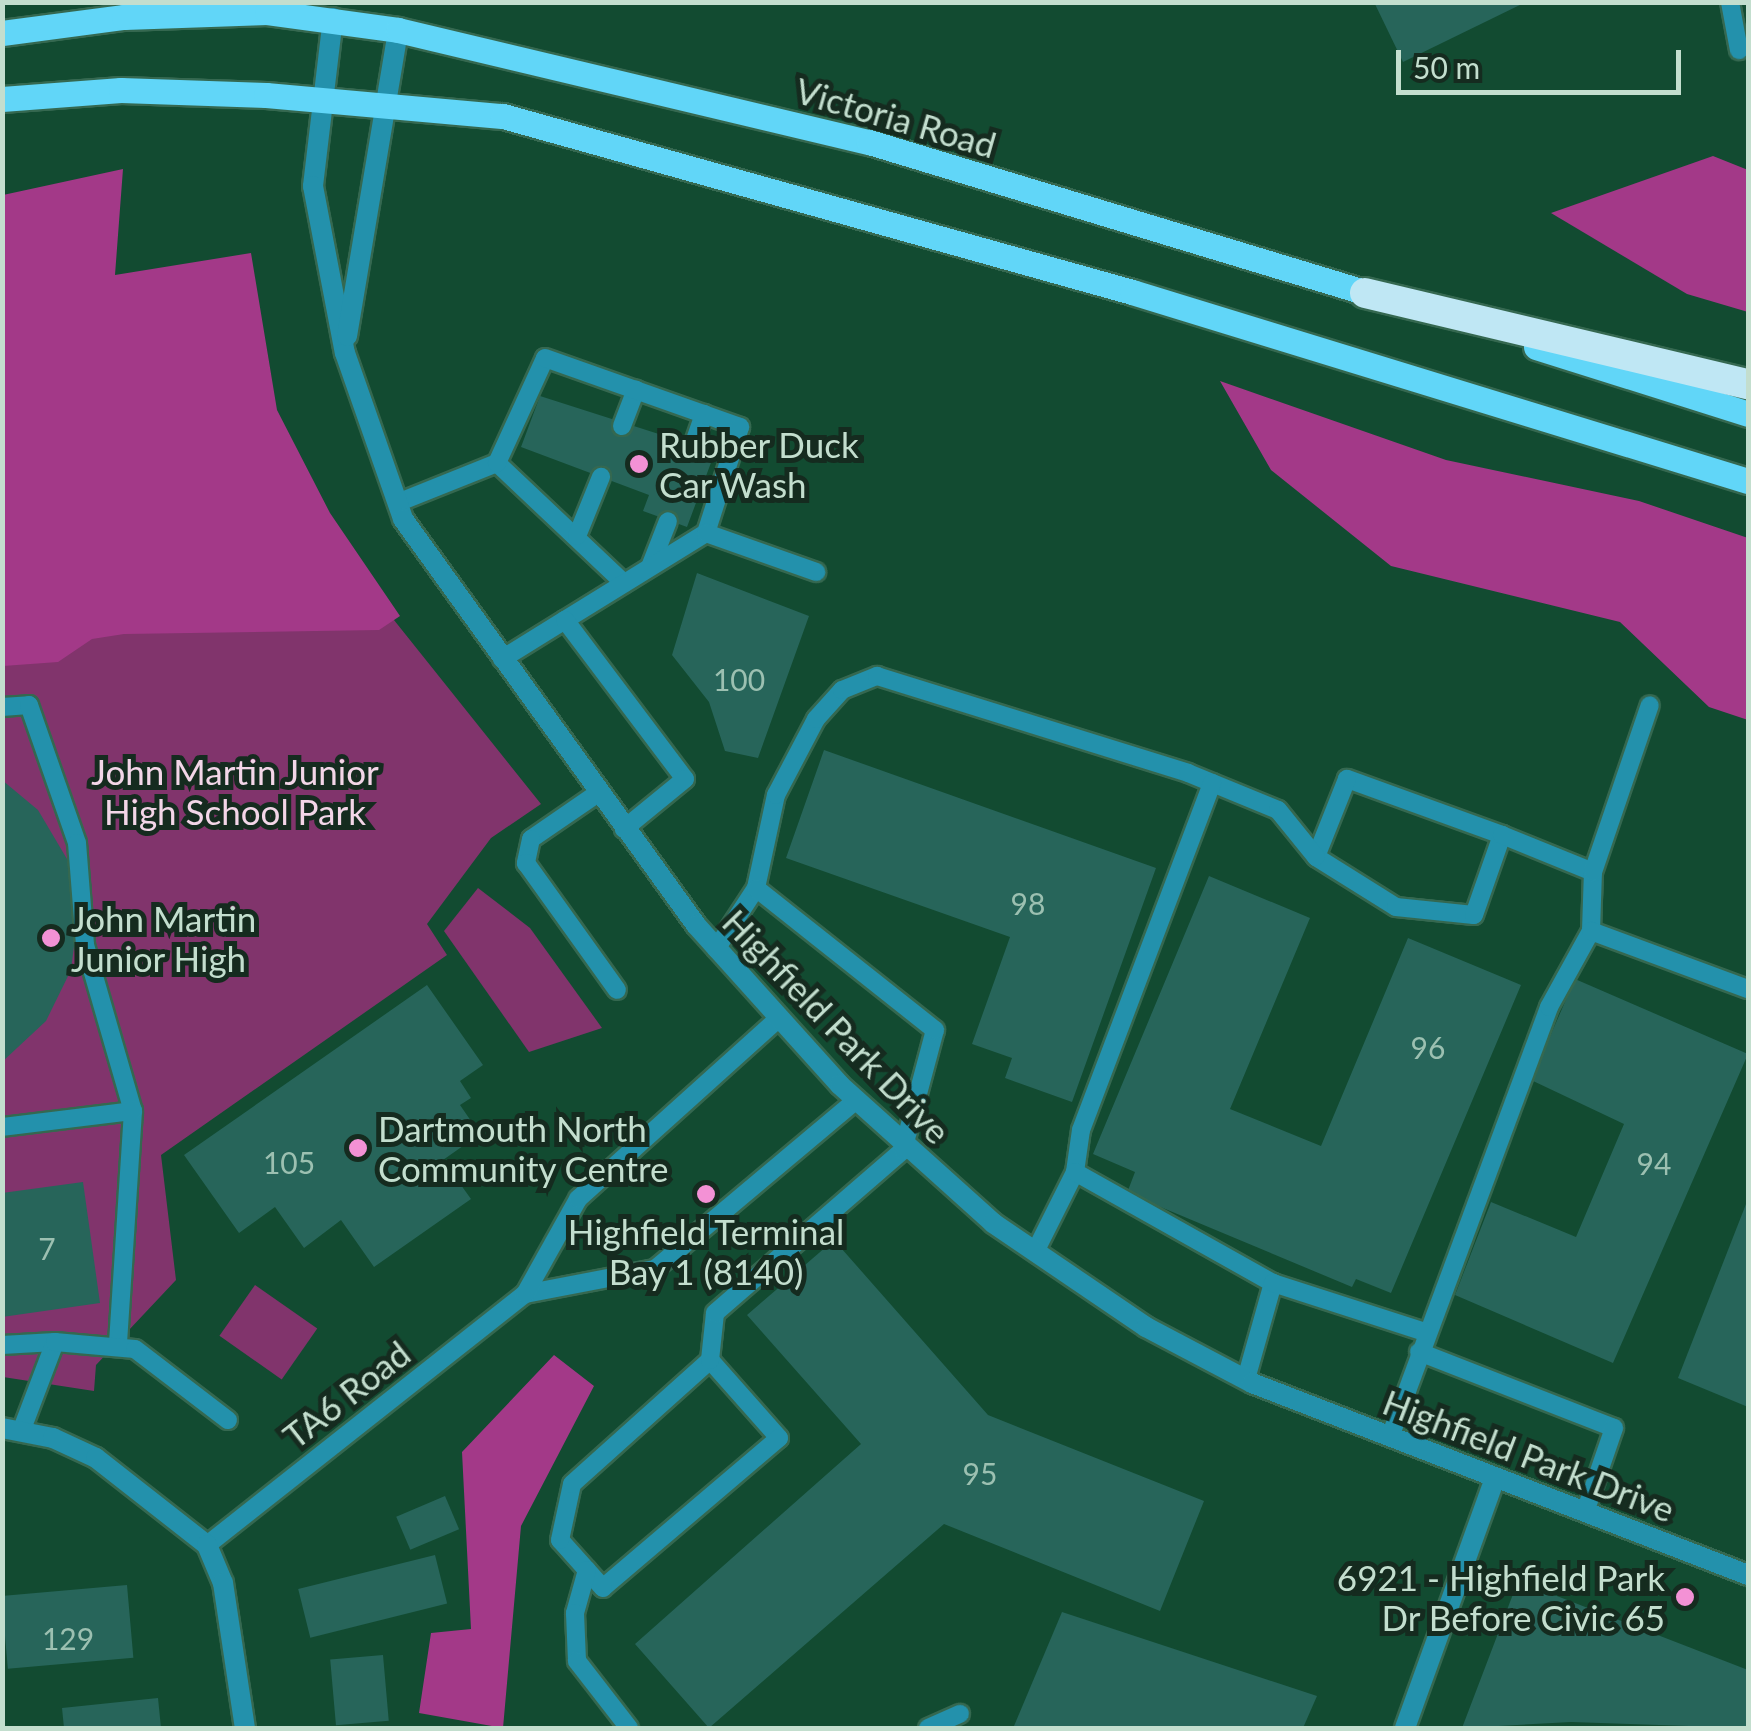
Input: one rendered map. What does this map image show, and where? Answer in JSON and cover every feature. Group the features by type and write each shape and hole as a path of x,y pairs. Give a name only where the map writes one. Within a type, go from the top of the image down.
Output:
{"highway":[{"path":"1365,292 1748,384"}],"main road":[{"name":"Victoria Road","path":"2,33 124,16 333,18 398,30 869,142 1365,292 1748,414"},
{"path":"2,99 121,90 387,103 504,116 638,148 1748,481"}],"street":[{"name":"Highfield Park Drive","path":"333,18 320,99 313,186 345,353 397,503 502,659 716,949 903,1150 1146,1327 1246,1379 1748,1575"},
{"name":"Highfield Park Drive","path":"345,353 398,30"},
{"path":"12,1428 135,1482 207,1545 223,1583 245,1728"},
{"path":"1405,1728 1495,1478"}],"lane":[{"path":"1730,2 1739,50"},
{"path":"397,503 496,463 545,358 740,427 706,533 502,659"},
{"path":"622,426 636,390"},
{"path":"694,444 704,414"},
{"path":"496,463 624,582"},
{"path":"577,536 601,477"},
{"path":"650,567 668,521"},
{"path":"706,533 816,572"},
{"path":"565,620 684,779 624,828"},
{"path":"716,949 756,888 776,795 816,719 842,690 877,676 1212,782 1278,810 1316,856 1396,908 1474,915 1502,835"},
{"path":"1390,1437 1425,1332 1549,1007 1591,930 1594,872 1650,705"},
{"path":"2,707 29,706 77,843 84,945 133,1111 118,1345"},
{"path":"1316,856 1347,779 1594,872"},
{"path":"1036,1250 1075,1172 1082,1130 1212,782"},
{"path":"598,793 531,839 526,863 617,990"},
{"path":"710,1360 779,1438 603,1588 560,1540 572,1484 710,1360 715,1313 903,1150 935,1030 756,888"},
{"path":"1591,930 1748,989"},
{"name":"TA6 Road","path":"207,1545 525,1294 578,1199 779,1018"},
{"name":"TA6 Road","path":"525,1294 655,1270 855,1101"},
{"path":"2,1128 133,1111"},
{"path":"1075,1172 1273,1283 1425,1332"},
{"path":"1246,1379 1273,1283"},
{"path":"12,1428 55,1342"},
{"path":"2,1345 55,1342 135,1349 228,1420"},
{"path":"1420,1352 1614,1428 1584,1512"},
{"path":"587,1570 575,1613 577,1661 629,1728"},
{"path":"928,1728 960,1714"}],"green space":[{"name":"John Martin Junior High School Park","path":"3,525 370,590 541,804 491,838 427,924 447,955 161,1155 176,1280 96,1365 94,1391 3,1377"},
{"path":"478,888 530,928 602,1028 529,1052 444,931"},
{"path":"255,1285 317,1329 282,1379 219,1336"}],"shaded area":[{"path":"1713,156 1748,170 1748,312 1687,294 1551,213"},
{"path":"123,169 115,275 251,253 277,410 330,513 400,616 379,630 124,634 92,639 58,662 3,666 3,195"},
{"path":"1220,381 1446,460 1639,501 1748,538 1748,720 1709,707 1620,622 1391,566 1271,470"},
{"path":"554,1355 594,1386 521,1526 503,1728 419,1713 431,1633 471,1629 462,1452"}],"building":[{"path":"1374,2 1526,2 1403,62"},
{"name":"Rubber Duck Car Wash","path":"540,396 715,452 687,527 643,511 649,495 521,447"},
{"path":"697,573 809,616 758,758 725,751 709,702 672,655"},
{"path":"824,750 1156,868 1072,1102 1005,1078 1012,1058 972,1044 1010,937 786,858"},
{"path":"2,780 38,810 67,859 78,914 71,970 46,1021 2,1062"},
{"path":"1209,876 1310,918 1230,1109 1321,1146 1408,938 1521,985 1391,1293 1356,1279 1352,1287 1127,1193 1135,1172 1093,1154"},
{"path":"1575,979 1748,1054 1613,1363 1455,1295 1491,1202 1576,1237 1624,1124 1531,1080"},
{"path":"427,985 483,1065 460,1081 471,1098 460,1105 480,1134 443,1160 471,1199 374,1267 341,1220 304,1248 275,1207 239,1233 184,1155"},
{"path":"83,1182 100,1303 2,1317 2,1193"},
{"path":"1748,1199 1748,1407 1678,1378"},
{"path":"834,1240 988,1415 1204,1501 1160,1611 944,1524 709,1728 635,1644 861,1444 747,1315"},
{"path":"445,1496 459,1529 410,1550 396,1517"},
{"path":"435,1555 447,1604 310,1638 298,1589"},
{"path":"1518,1581 1748,1670 1748,1728 1571,1722 1462,1728"},
{"path":"127,1585 133,1658 8,1669 2,1596"},
{"path":"1062,1612 1317,1696 1303,1728 1014,1726"},
{"path":"383,1655 389,1721 336,1725 330,1660"},
{"path":"158,1698 161,1728 64,1728 62,1708"}],"place":[{"name":"Rubber Duck Car Wash","path":"639,464"},
{"name":"John Martin Junior High","path":"51,938"},
{"name":"Dartmouth North Community Centre","path":"358,1148"},
{"name":"Highfield Terminal Bay 1 (8140)","path":"706,1194"},
{"name":"6921 - Highfield Park Dr Before Civic 65","path":"1685,1597"}]}
